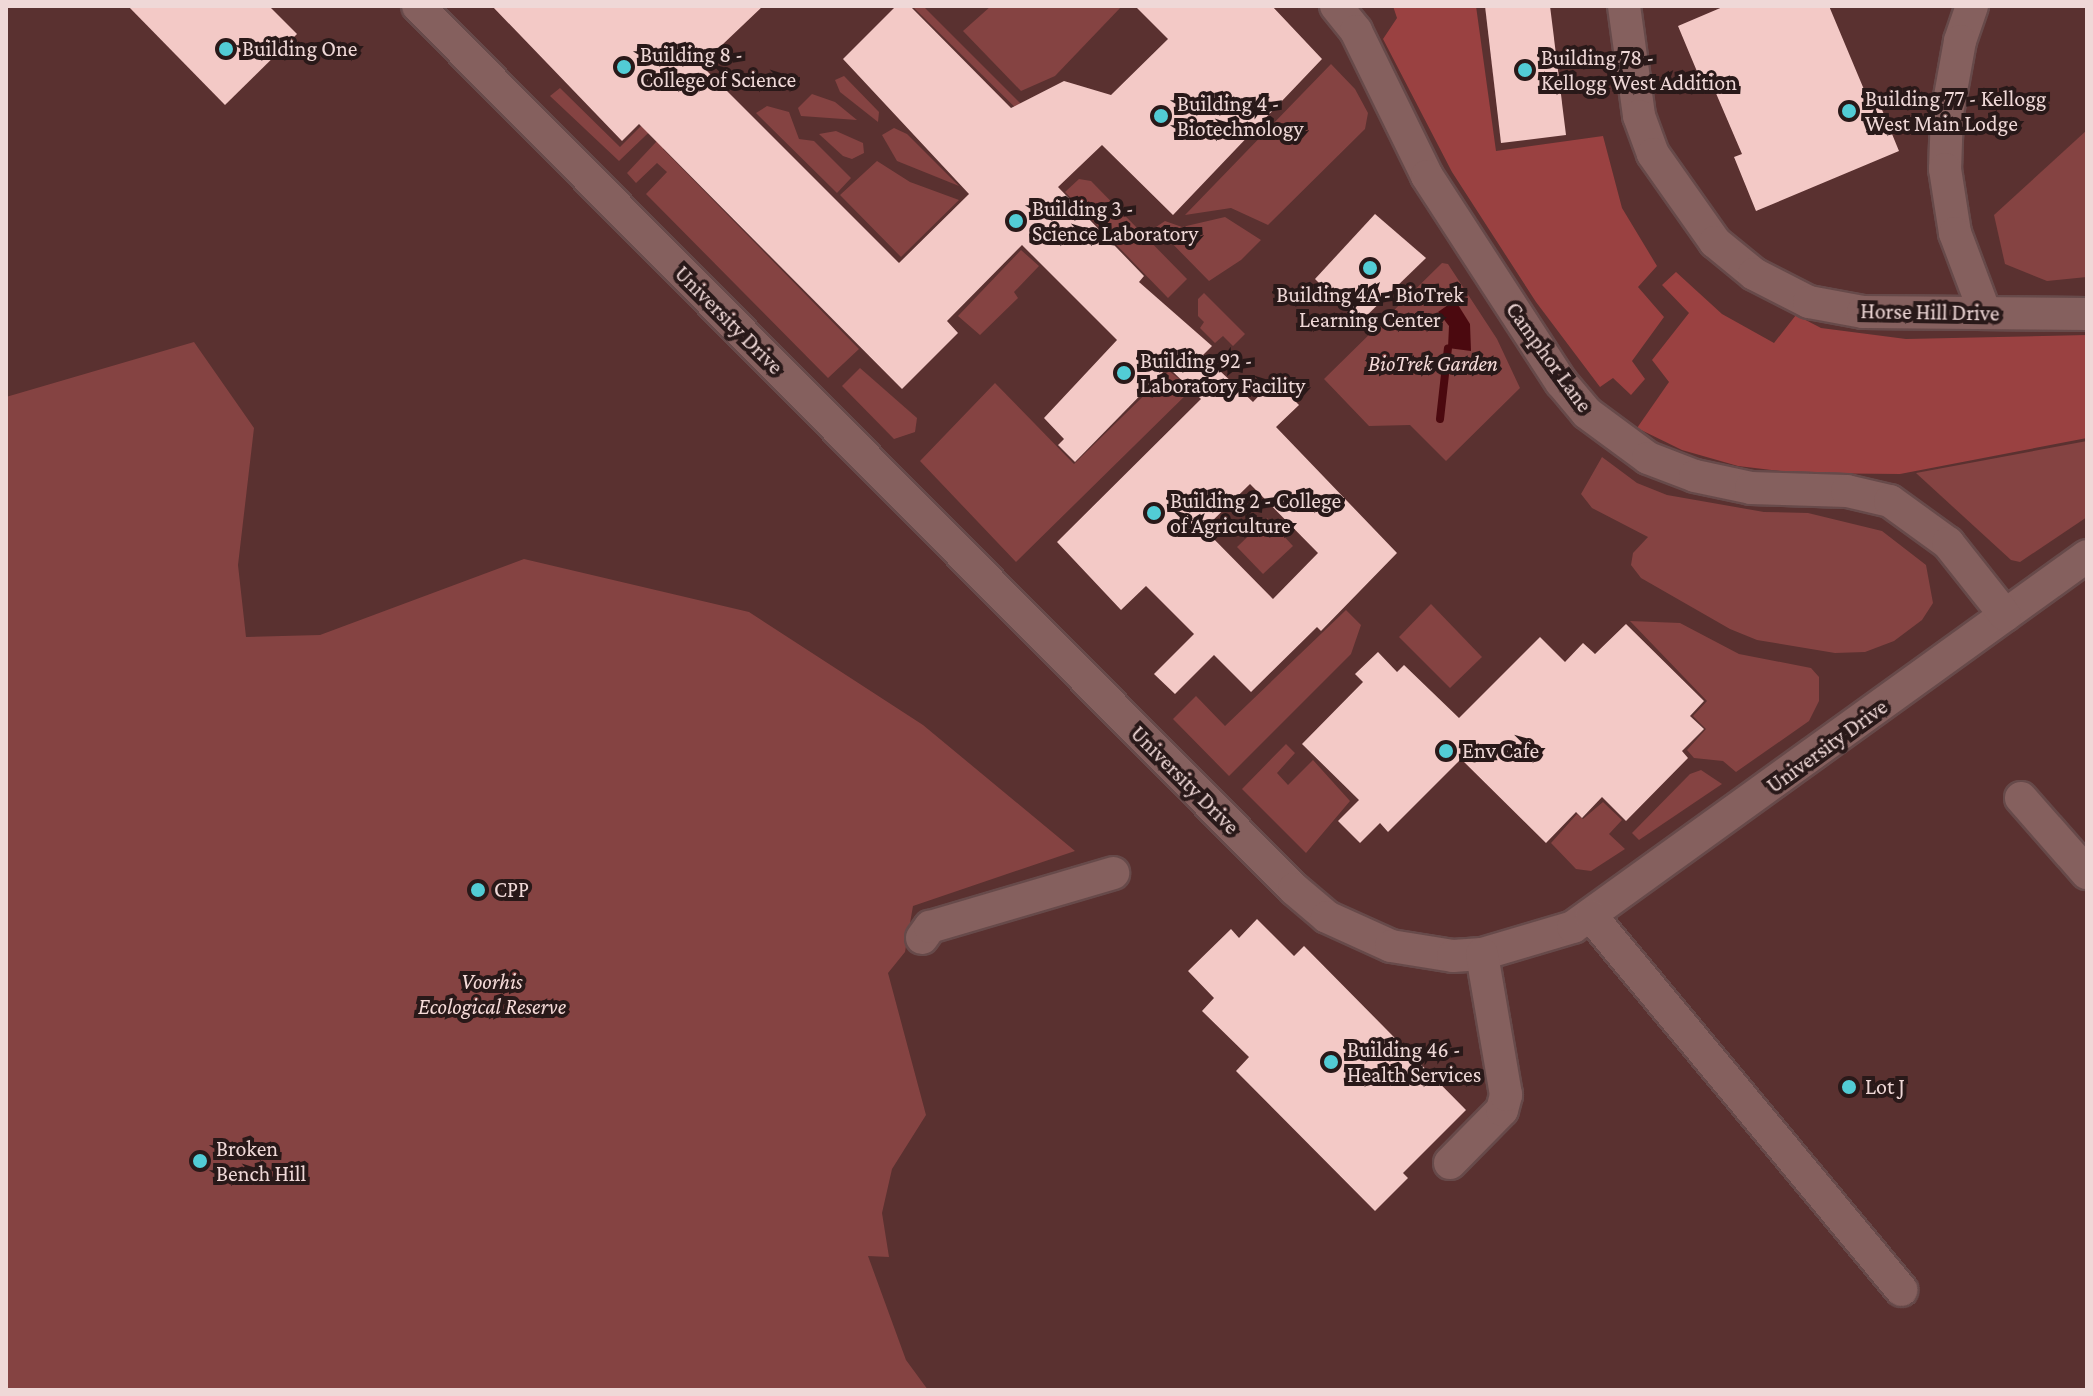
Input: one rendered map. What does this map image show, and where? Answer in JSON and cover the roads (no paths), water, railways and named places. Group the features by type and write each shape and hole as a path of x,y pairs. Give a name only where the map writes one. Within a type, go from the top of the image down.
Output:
{"street":[{"name":"University Drive","path":"418,6 1294,889 1327,917 1370,938 1429,954 1482,954 1538,941 1591,916 2087,556"},
{"name":"Camphor Lane","path":"1336,6 1356,31 1427,176 1587,413 1648,458 1695,476 1762,489 1847,491 1890,501 1948,543 2005,615"},
{"name":"Horse Hill Drive","path":"1624,6 1639,116 1653,154 1685,206 1729,256 1782,291 1835,308 2087,314"},
{"path":"1972,6 1960,41 1947,113 1945,169 1955,233 1985,313"},
{"path":"2021,798 2087,873"},
{"path":"922,938 930,927 1113,873"},
{"path":"1591,916 1902,1290"},
{"path":"1450,1163 1502,1110 1506,1095 1482,954"}],"waterway":[{"path":"1440,419 1448,348"}],"place":[{"name":"Building One","path":"226,49"},
{"name":"Building 8 - College of Science","path":"624,67"},
{"name":"Building 78 - Kellogg West Addition","path":"1525,70"},
{"name":"Building 77 - Kellogg West Main Lodge","path":"1849,111"},
{"name":"Building 4 - Biotechnology","path":"1161,116"},
{"name":"Building 3 - Science Laboratory","path":"1016,221"},
{"name":"Building 4A - BioTrek Learning Center","path":"1370,268"},
{"name":"Building 92 - Laboratory Facility","path":"1124,373"},
{"name":"Building 2 - College of Agriculture","path":"1154,513"},
{"name":"Env Cafe","path":"1446,751"},
{"name":"CPP","path":"478,890"},
{"name":"Building 46 - Health Services","path":"1331,1062"},
{"name":"Lot J","path":"1849,1087"},
{"name":"Broken Bench Hill","path":"200,1161"}],"park label":[{"name":"BioTrek Garden","path":"1433,364"},
{"name":"Voorhis Ecological Reserve","path":"492,994"}]}
